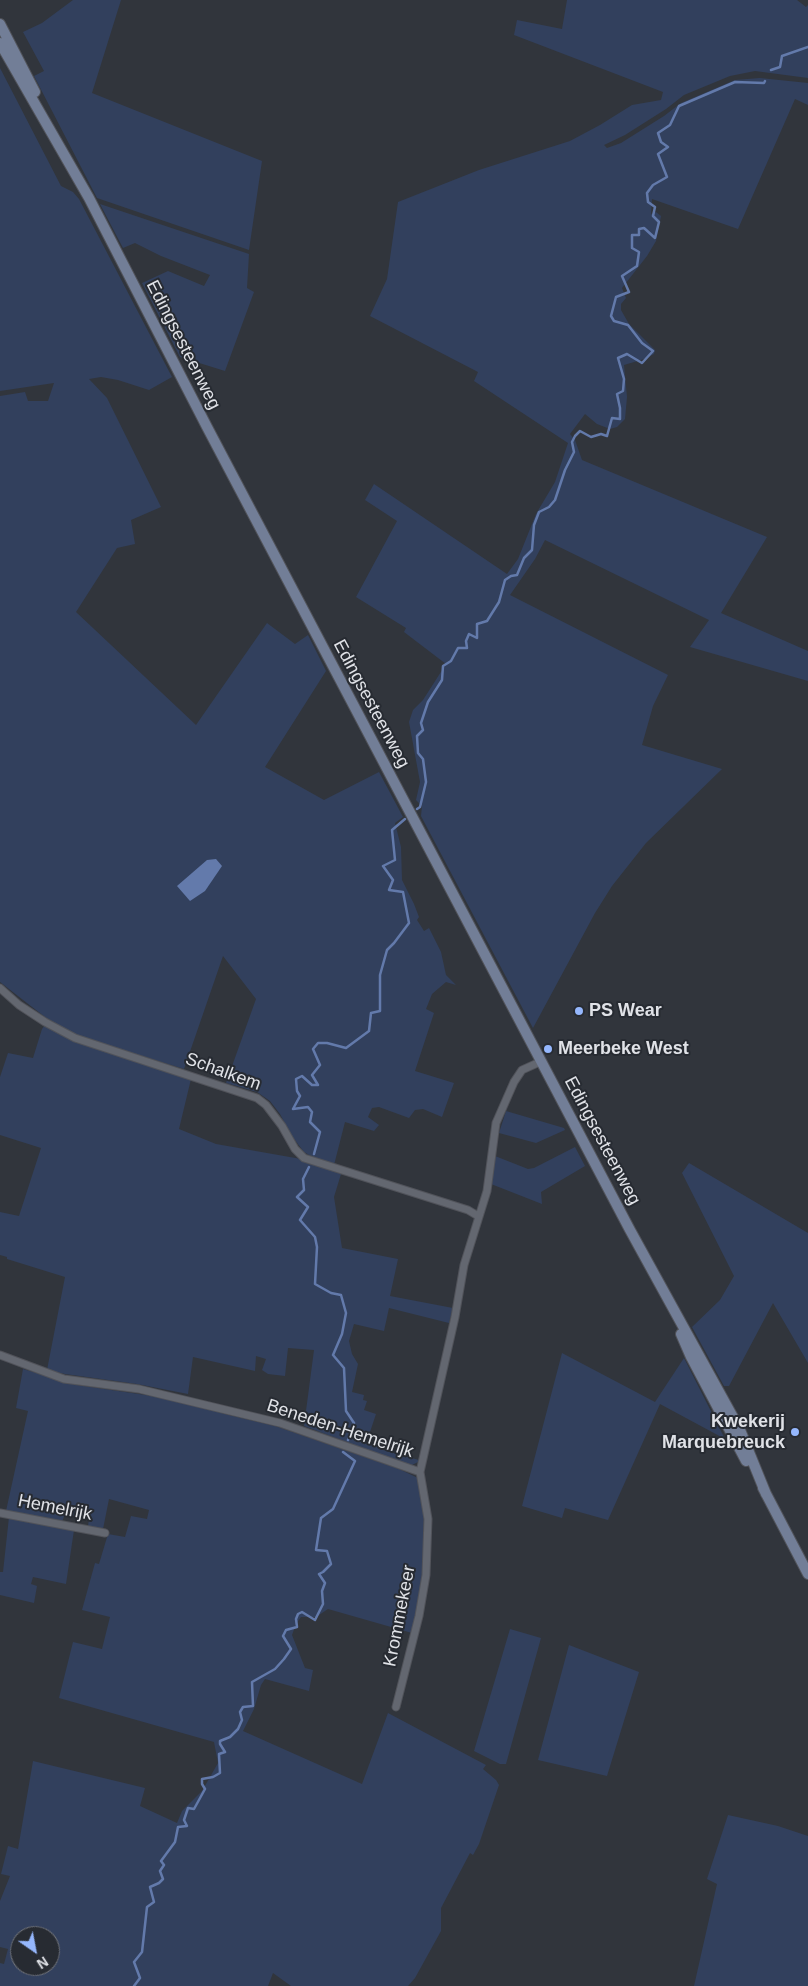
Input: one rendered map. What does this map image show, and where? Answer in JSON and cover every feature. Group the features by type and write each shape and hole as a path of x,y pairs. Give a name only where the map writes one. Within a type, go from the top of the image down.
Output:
{"main road":[{"name":"Edingsesteenweg","path":"0,24 29,79 55,137"},
{"name":"Edingsesteenweg","path":"0,43 89,198 211,436 660,1284 740,1430 766,1494 808,1574"}],"street":[{"name":"Schalkem","path":"0,988 19,1005 75,1038 257,1098 270,1109 295,1149 304,1158 468,1210 478,1216"},
{"name":"Beneden-Hemelrijk","path":"0,1355 64,1379 140,1388 280,1423 420,1472 453,1326 464,1265 487,1191 496,1123 514,1082 522,1070 542,1061"},
{"name":"Krommekeer","path":"396,1707 419,1616 426,1575 428,1520 420,1472"},
{"name":"Hemelrijk","path":"0,1513 104,1533"}],"shaded area":[{"path":"73,0 121,0 92,93 262,161 249,250 97,198 34,76 44,71 23,32 42,23"},
{"path":"567,0 797,0 806,7 808,5 808,78 755,71 730,76 684,95 625,135 604,145 607,148 621,143 681,103 735,80 760,78 808,83 808,105 795,99 738,229 652,199 651,214 656,212 661,216 656,241 622,288 626,298 621,304 621,310 629,324 655,350 654,354 624,365 627,397 625,419 617,427 610,429 597,424 585,414 570,434 575,440 582,460 767,537 721,613 808,651 808,681 690,647 709,620 545,540 535,559 510,595 668,675 653,706 642,745 722,769 646,843 612,886 595,913 533,1028 421,816 422,806 416,800 420,782 409,722 413,710 423,700 446,664 404,632 406,628 356,597 397,521 365,500 374,484 507,574 518,559 536,514 555,482 568,443 474,381 478,372 370,316 387,279 398,202 479,170 570,141 632,105 661,100 663,92 514,35 517,20 562,29"},
{"path":"0,68 61,186 73,192 79,199 172,377 149,390 118,380 101,377 89,379 107,398 161,507 131,520 135,544 117,548 76,612 196,725 267,623 295,644 308,635 326,671 265,767 324,800 379,772 403,817 395,823 401,847 402,880 419,917 417,920 424,931 429,928 441,952 446,975 456,985 446,982 432,994 426,1009 434,1013 415,1071 454,1083 442,1117 423,1109 415,1110 409,1118 379,1107 372,1108 368,1117 379,1125 374,1131 345,1122 334,1165 320,1161 304,1152 270,1101 257,1092 226,1083 256,999 223,956 184,1069 75,1035 45,1017 0,982 0,396 25,392 28,401 48,401 54,383 0,391"},
{"path":"100,204 249,254 247,288 254,292 225,371 180,357 142,283 168,271 204,286 210,275 161,256 135,243 123,248"},
{"path":"216,859 222,866 205,891 190,901 177,886 207,860"},
{"path":"45,1025 191,1079 179,1129 216,1144 301,1159 341,1174 334,1197 342,1248 398,1259 390,1296 453,1308 449,1323 389,1308 384,1331 354,1324 349,1341 352,1354 358,1364 352,1392 364,1395 363,1400 367,1401 364,1410 376,1414 367,1441 384,1447 383,1450 419,1460 418,1462 410,1466 304,1426 314,1350 288,1348 285,1376 268,1374 262,1370 266,1359 256,1356 255,1371 193,1357 188,1394 47,1370 65,1277 7,1259 7,1257 0,1255 0,1212 19,1216 41,1148 0,1135 0,1077 8,1053 33,1058"},
{"path":"506,1111 564,1128 565,1130 536,1143 499,1133"},
{"path":"575,1147 585,1166 541,1192 542,1204 491,1184 495,1156 528,1169 534,1168"},
{"path":"689,1163 808,1233 808,1363 773,1303 729,1386 724,1386 692,1327 720,1300 734,1276 682,1173"},
{"path":"562,1353 655,1402 684,1358 725,1439 660,1404 608,1520 565,1508 562,1518 522,1506"},
{"path":"23,1369 77,1385 166,1398 275,1426 399,1469 418,1478 424,1513 423,1558 421,1589 412,1633 328,1609 316,1617 301,1617 292,1635 305,1668 313,1670 309,1691 265,1679 261,1685 254,1709 243,1731 362,1784 388,1713 486,1765 483,1769 496,1780 499,1785 479,1844 473,1855 470,1853 441,1908 441,1931 415,1978 408,1986 291,1986 273,1973 268,1986 0,1986 0,1963 4,1964 8,1949 0,1947 0,1901 10,1876 1,1874 8,1846 18,1849 33,1761 145,1788 140,1806 177,1823 182,1811 202,1791 218,1763 214,1742 59,1698 73,1642 102,1649 110,1617 82,1610 95,1563 99,1564 108,1534 125,1537 131,1516 147,1519 149,1510 109,1499 103,1529 88,1526 89,1519 65,1514 62,1522 6,1511 28,1411 16,1408"},
{"path":"9,1517 74,1530 66,1584 33,1577 31,1584 37,1586 34,1603 0,1595 0,1572 3,1572"},
{"path":"510,1629 541,1638 506,1764 500,1764 474,1751"},
{"path":"569,1645 639,1672 607,1776 538,1760"},
{"path":"728,1815 778,1826 808,1836 808,1986 694,1986 717,1884 707,1879"}],"waterway":[{"path":"771,70 780,67 782,56 808,47"},
{"path":"417,809 420,807 426,782 423,759 418,753 417,736 423,730 421,723 428,702 442,680 443,666 451,661 458,648 467,648 466,641 469,634 477,638 477,624 487,621 499,602 505,580 517,575 524,558 532,550 534,525 539,512 549,507 555,500 565,470 574,452 572,442 575,436 580,431 591,437 601,434 607,436 612,418 620,419 617,394 623,391 624,379 618,358 627,354 642,363 653,351 642,343 628,325 614,321 611,316 616,297 629,292 622,276 637,266 639,252 632,248 632,235 639,235 639,229 644,228 655,238 659,222 653,216 655,207 648,202 647,193 653,185 667,177 658,154 668,147 661,142 658,133 670,125 679,106 735,82 764,83 765,81"},
{"path":"314,1154 320,1132 310,1122 312,1112 308,1107 293,1109 300,1096 297,1091 296,1079 302,1076 312,1085 318,1085 312,1075 320,1065 313,1049 318,1043 327,1043 346,1048 369,1031 371,1013 380,1011 380,975 387,950 409,923 403,892 389,890 393,880 383,866 395,860 392,830 405,819"},
{"path":"309,1167 303,1179 304,1190 297,1197 308,1207 300,1220 315,1237 317,1247 315,1284 331,1293 341,1295 346,1313 342,1334 333,1355 344,1368 346,1411 354,1423 348,1440"},
{"path":"134,1986 140,1978 134,1962 142,1952 147,1907 154,1902 150,1887 163,1879 160,1871 164,1865 161,1861 175,1842 178,1827 187,1826 184,1820 188,1808 194,1809 205,1789 202,1779 213,1777 220,1773 219,1754 225,1752 220,1741 230,1737 238,1729 242,1720 240,1712 243,1707 253,1706 252,1682 275,1669 291,1649 283,1636 286,1630 297,1627 296,1619 298,1614 302,1612 315,1620 323,1604 322,1591 325,1583 319,1574 331,1564 327,1551 316,1550 321,1518 333,1509 355,1461 343,1452"}],"place":[{"name":"PS Wear","path":"579,1011"},
{"name":"Meerbeke West","path":"548,1049"},
{"name":"Kwekerij Marquebreuck","path":"795,1432"}]}
